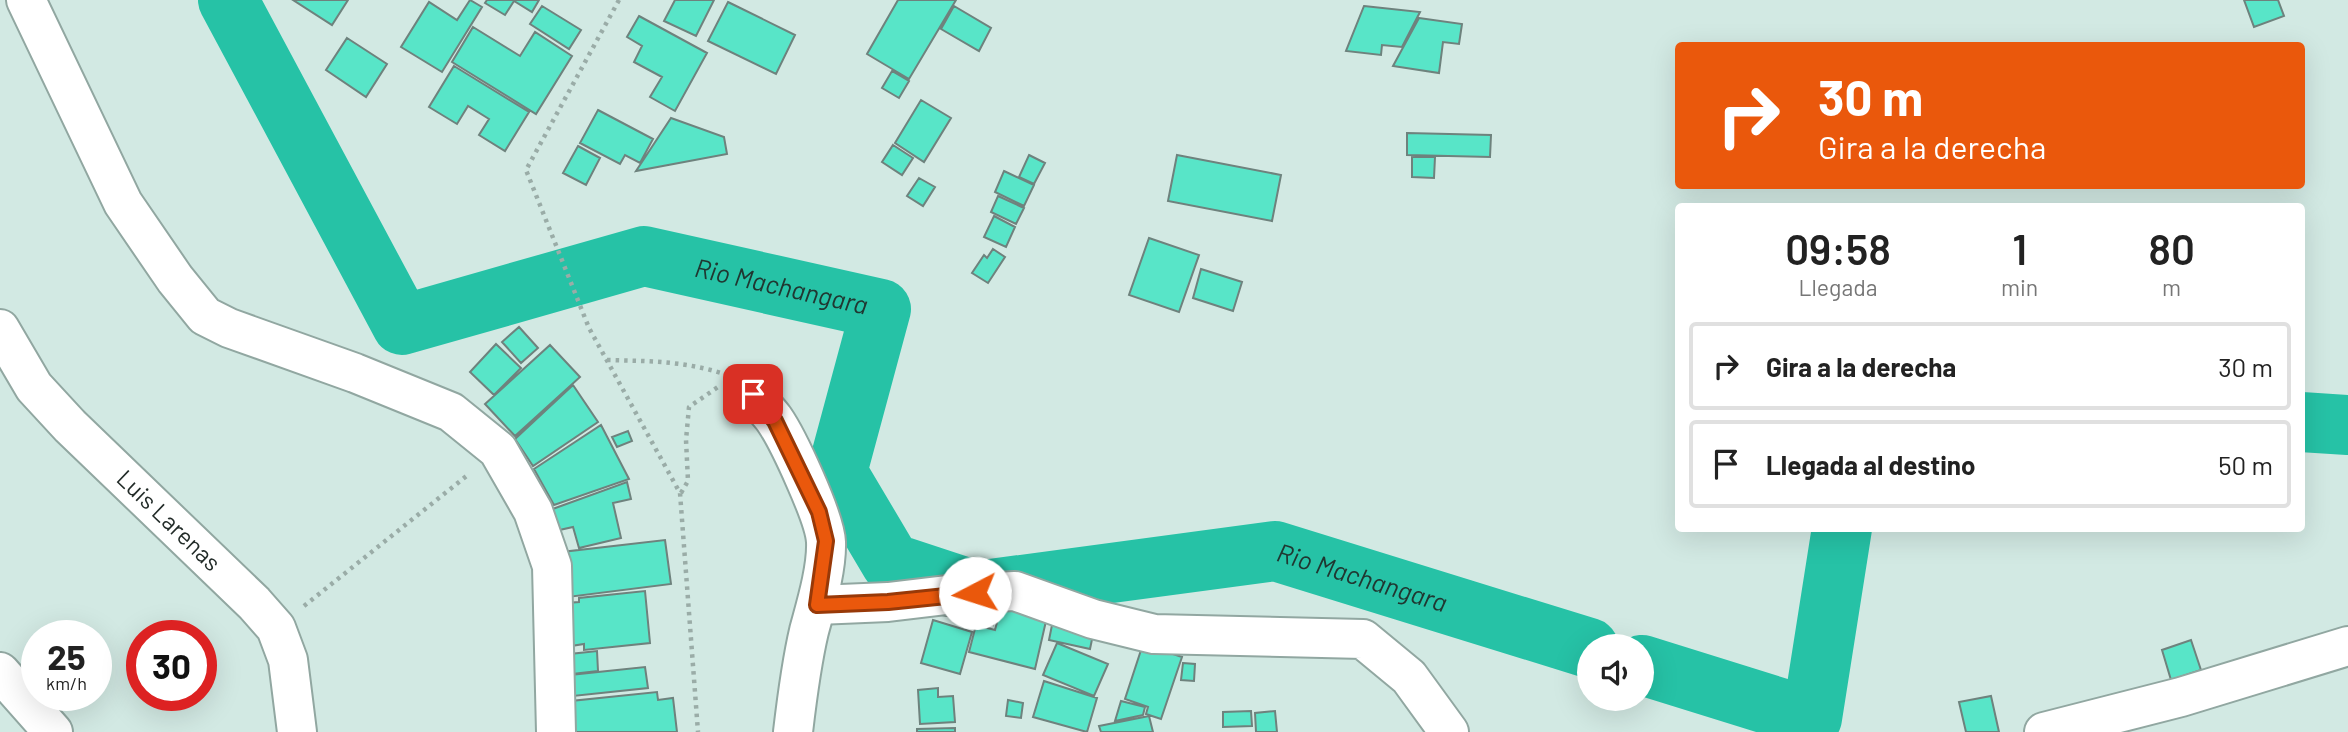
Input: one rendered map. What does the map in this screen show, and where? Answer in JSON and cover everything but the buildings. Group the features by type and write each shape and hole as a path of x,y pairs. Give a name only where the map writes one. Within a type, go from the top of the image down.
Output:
{"street":[{"path":"26,0 123,203 175,279 205,316 229,328 355,373 450,412 498,450 534,511 552,566 556,732"},
{"name":"Luis Larenas","path":"0,329 34,387 70,426 254,603 276,628 288,660 297,732"},
{"path":"746,387 775,421 819,512 826,541 817,605 797,691 793,732"},
{"path":"817,605 1015,591 1093,619 1154,634 1363,639 1409,677 1449,732"},
{"path":"2044,732 2181,697 2348,646"},
{"path":"0,672 53,732"}],"path":[{"path":"619,0 526,170 589,328 680,493 698,732"},
{"path":"607,360 697,365 746,387"},
{"path":"680,493 688,481 686,440 689,407 715,388 746,387"},
{"path":"276,628 498,450"}],"waterway":[{"name":"Rio Machangara","path":"228,0 402,325 644,256 881,309 837,472 891,563 976,591 1275,551 1577,644"},
{"name":"Rio Machangara","path":"2305,422 2348,425"},
{"name":"Rio Machangara","path":"1654,669 1812,718 1841,532"}],"route":[{"path":"753,394 775,421 819,512 826,541 817,605 888,602 975,593"}]}
